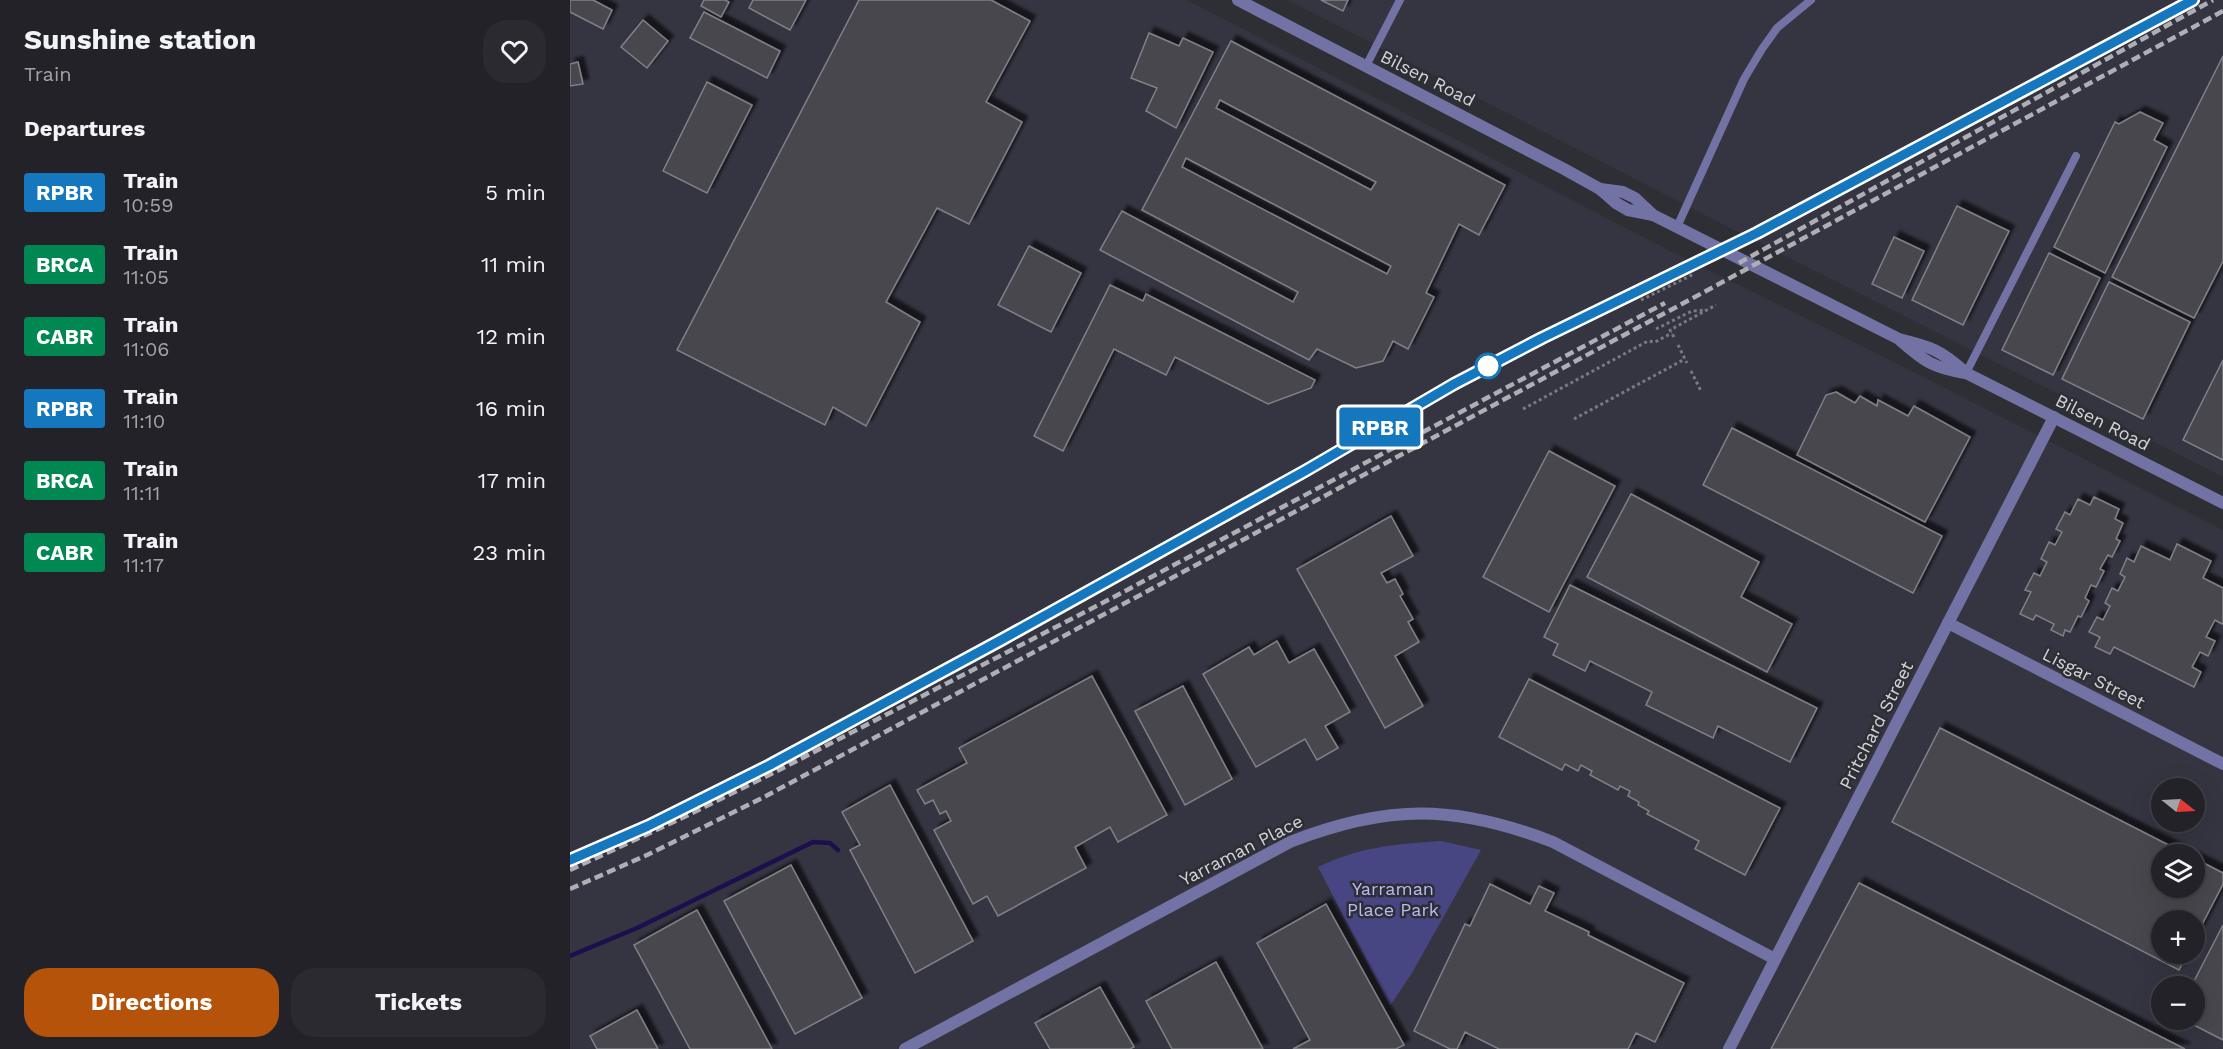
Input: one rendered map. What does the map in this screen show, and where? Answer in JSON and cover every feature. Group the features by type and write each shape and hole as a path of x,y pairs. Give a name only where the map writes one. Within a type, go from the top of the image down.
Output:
{"street":[{"name":"Bilsen Road","path":"1238,0 1600,189 1623,192 1635,198 1653,215 1899,339 1927,346 1946,355 1966,373 2223,503"},
{"name":"Pritchard Street","path":"1729,1049 2054,417"},
{"name":"Lisgar Street","path":"1948,623 2223,764"},
{"name":"Yarraman Place","path":"905,1049 1290,842 1327,828 1362,819 1401,813 1470,817 1525,831 1552,842 1775,959"}],"lane":[{"path":"1366,66 1400,0"},
{"path":"1677,227 1744,78 1777,28 1811,0"},
{"path":"1966,373 2076,156"}],"path":[{"path":"1641,300 1694,274"},
{"path":"1524,409 1648,341 1655,342 1673,335 1670,330 1716,305"},
{"path":"1656,329 1692,311 1707,310"},
{"path":"1574,419 1686,361 1678,345"},
{"path":"1691,371 1701,391"}],"shaded area":[{"path":"570,0 1187,0 1674,253 2223,530 2223,1049 570,1049"},
{"path":"1288,0 2223,0 2223,477 1724,225"}],"green space":[{"name":"Yarraman Place Park","path":"1441,841 1481,850 1412,973 1390,1006 1318,867 1363,851 1393,845"}],"building":[{"path":"570,0 593,0 612,10 603,29 570,12"},
{"path":"704,0 729,2 721,17 701,6"},
{"path":"753,0 806,0 790,30 749,8"},
{"path":"859,0 991,0 1030,21 986,102 1022,122 969,224 937,208 886,302 920,322 866,426 833,407 825,425 677,350"},
{"path":"1321,0 1348,0 1343,11"},
{"path":"704,12 780,51 767,78 690,38"},
{"path":"643,20 668,41 647,68 621,47"},
{"path":"1149,33 1179,46 1183,38 1213,52 1176,128 1146,111 1157,88 1131,78"},
{"path":"1231,41 1505,185 1479,235 1459,224 1426,293 1434,297 1408,349 1393,341 1383,361 1356,368 1317,349 1309,360 1100,250 1122,211 1293,302 1298,292 1142,210","holes":["1220,100 1376,182 1371,190 1216,108","1186,158 1391,266 1387,274 1182,167"]},
{"path":"2223,56 2223,261 2194,318 2112,277"},
{"path":"578,62 583,84 570,86 570,64"},
{"path":"707,82 752,105 707,193 663,171"},
{"path":"2140,112 2163,123 2154,140 2167,147 2105,273 2054,247 2115,122 2119,124"},
{"path":"1957,206 2009,231 1963,325 1912,300"},
{"path":"1894,237 1924,251 1902,298 1872,284"},
{"path":"1029,246 1081,273 1051,332 998,305"},
{"path":"2049,253 2100,278 2053,375 2002,350"},
{"path":"2109,282 2190,322 2143,419 2062,379"},
{"path":"1110,285 1143,301 1146,294 1315,380 1311,388 1268,404 1175,357 1166,375 1114,349 1063,451 1034,436"},
{"path":"2223,360 2223,460 2183,440"},
{"path":"1836,392 1855,403 1860,396 1877,406 1878,400 1908,416 1914,406 1970,437 1925,522 1797,455 1826,395"},
{"path":"1732,428 1942,536 1913,593 1703,485"},
{"path":"1549,451 1615,486 1549,612 1483,577"},
{"path":"1631,494 1759,562 1741,597 1792,624 1767,672 1587,577"},
{"path":"2094,497 2119,509 2115,519 2123,523 2116,539 2120,541 2112,557 2108,555 2100,569 2104,571 2096,587 2091,585 2085,598 2089,601 2081,617 2078,616 2070,632 2065,630 2063,636 2051,630 2054,624 2036,615 2033,620 2020,614 2031,592 2025,590 2034,573 2040,576 2047,562 2041,559 2049,542 2055,545 2062,532 2056,529 2065,512 2070,515 2078,499 2090,505"},
{"path":"1391,516 1413,556 1381,573 1387,583 1395,579 1403,594 1400,596 1413,619 1408,622 1419,642 1395,656 1423,706 1385,728 1297,569"},
{"path":"2177,544 2211,561 2203,578 2223,588 2223,623 2215,620 2206,637 2215,641 2208,656 2200,652 2192,667 2201,672 2194,687 2114,647 2110,654 2095,647 2100,637 2089,632 2097,617 2103,620 2110,606 2105,603 2112,588 2118,591 2125,577 2120,574 2127,558 2134,562 2141,546 2170,560"},
{"path":"1570,585 1817,708 1790,762 1718,726 1713,738 1646,705 1652,692 1590,661 1585,671 1553,655 1558,644 1544,637"},
{"path":"1277,641 1289,663 1314,649 1350,712 1325,726 1338,748 1317,760 1305,739 1256,767 1203,674 1249,647 1254,655"},
{"path":"1092,676 1167,815 1118,842 1110,827 1075,847 1086,868 998,916 987,896 973,904 934,830 951,821 946,811 940,814 933,800 925,804 917,790 967,763 959,748"},
{"path":"1529,679 1780,808 1745,875 1695,849 1699,841 1647,814 1649,811 1628,796 1630,791 1620,786 1618,790 1590,775 1592,771 1581,765 1578,771 1565,764 1562,770 1499,737"},
{"path":"1183,686 1232,779 1185,805 1135,711"},
{"path":"1940,728 2167,844 2151,844 2151,898 2205,898 2205,864 2223,873 2223,884 2205,919 2205,910 2151,910 2151,956 1892,822"},
{"path":"890,785 973,941 915,973 850,850 860,845 842,812"},
{"path":"791,865 862,998 795,1034 724,901"},
{"path":"1859,883 2185,1049 1771,1049"},
{"path":"1490,884 1530,904 1539,886 1554,893 1545,911 1684,983 1655,1042 1636,1033 1628,1049 1499,1049 1465,1032 1457,1049 1450,1049 1414,1031 1465,924 1470,926"},
{"path":"1326,904 1404,1045 1396,1049 1293,1049 1310,1040 1257,943"},
{"path":"697,910 772,1049 690,1049 634,945"},
{"path":"2223,925 2223,1040 2204,1030 2205,976 2197,976 2205,964"},
{"path":"1216,962 1263,1049 1172,1049 1146,1001"},
{"path":"2167,964 2182,964 2179,970"},
{"path":"1100,987 1134,1047 1130,1049 1050,1049 1035,1023"},
{"path":"637,1010 658,1049 597,1049 590,1036"}],"waterway":[{"path":"570,956 637,928 813,842 830,843 838,850"}],"railway":[{"path":"776,762 1305,471 1454,384 1542,338 1757,233 2193,0"},
{"path":"1739,263 2213,0"},
{"path":"570,889 647,855 766,796 2223,11"},
{"path":"570,870 781,769 1112,598 1665,303"}],"train":[{"name":"RPBR","path":"570,860 648,826 770,765 1305,471 1454,384 1542,338 1757,233 2193,0"}]}
